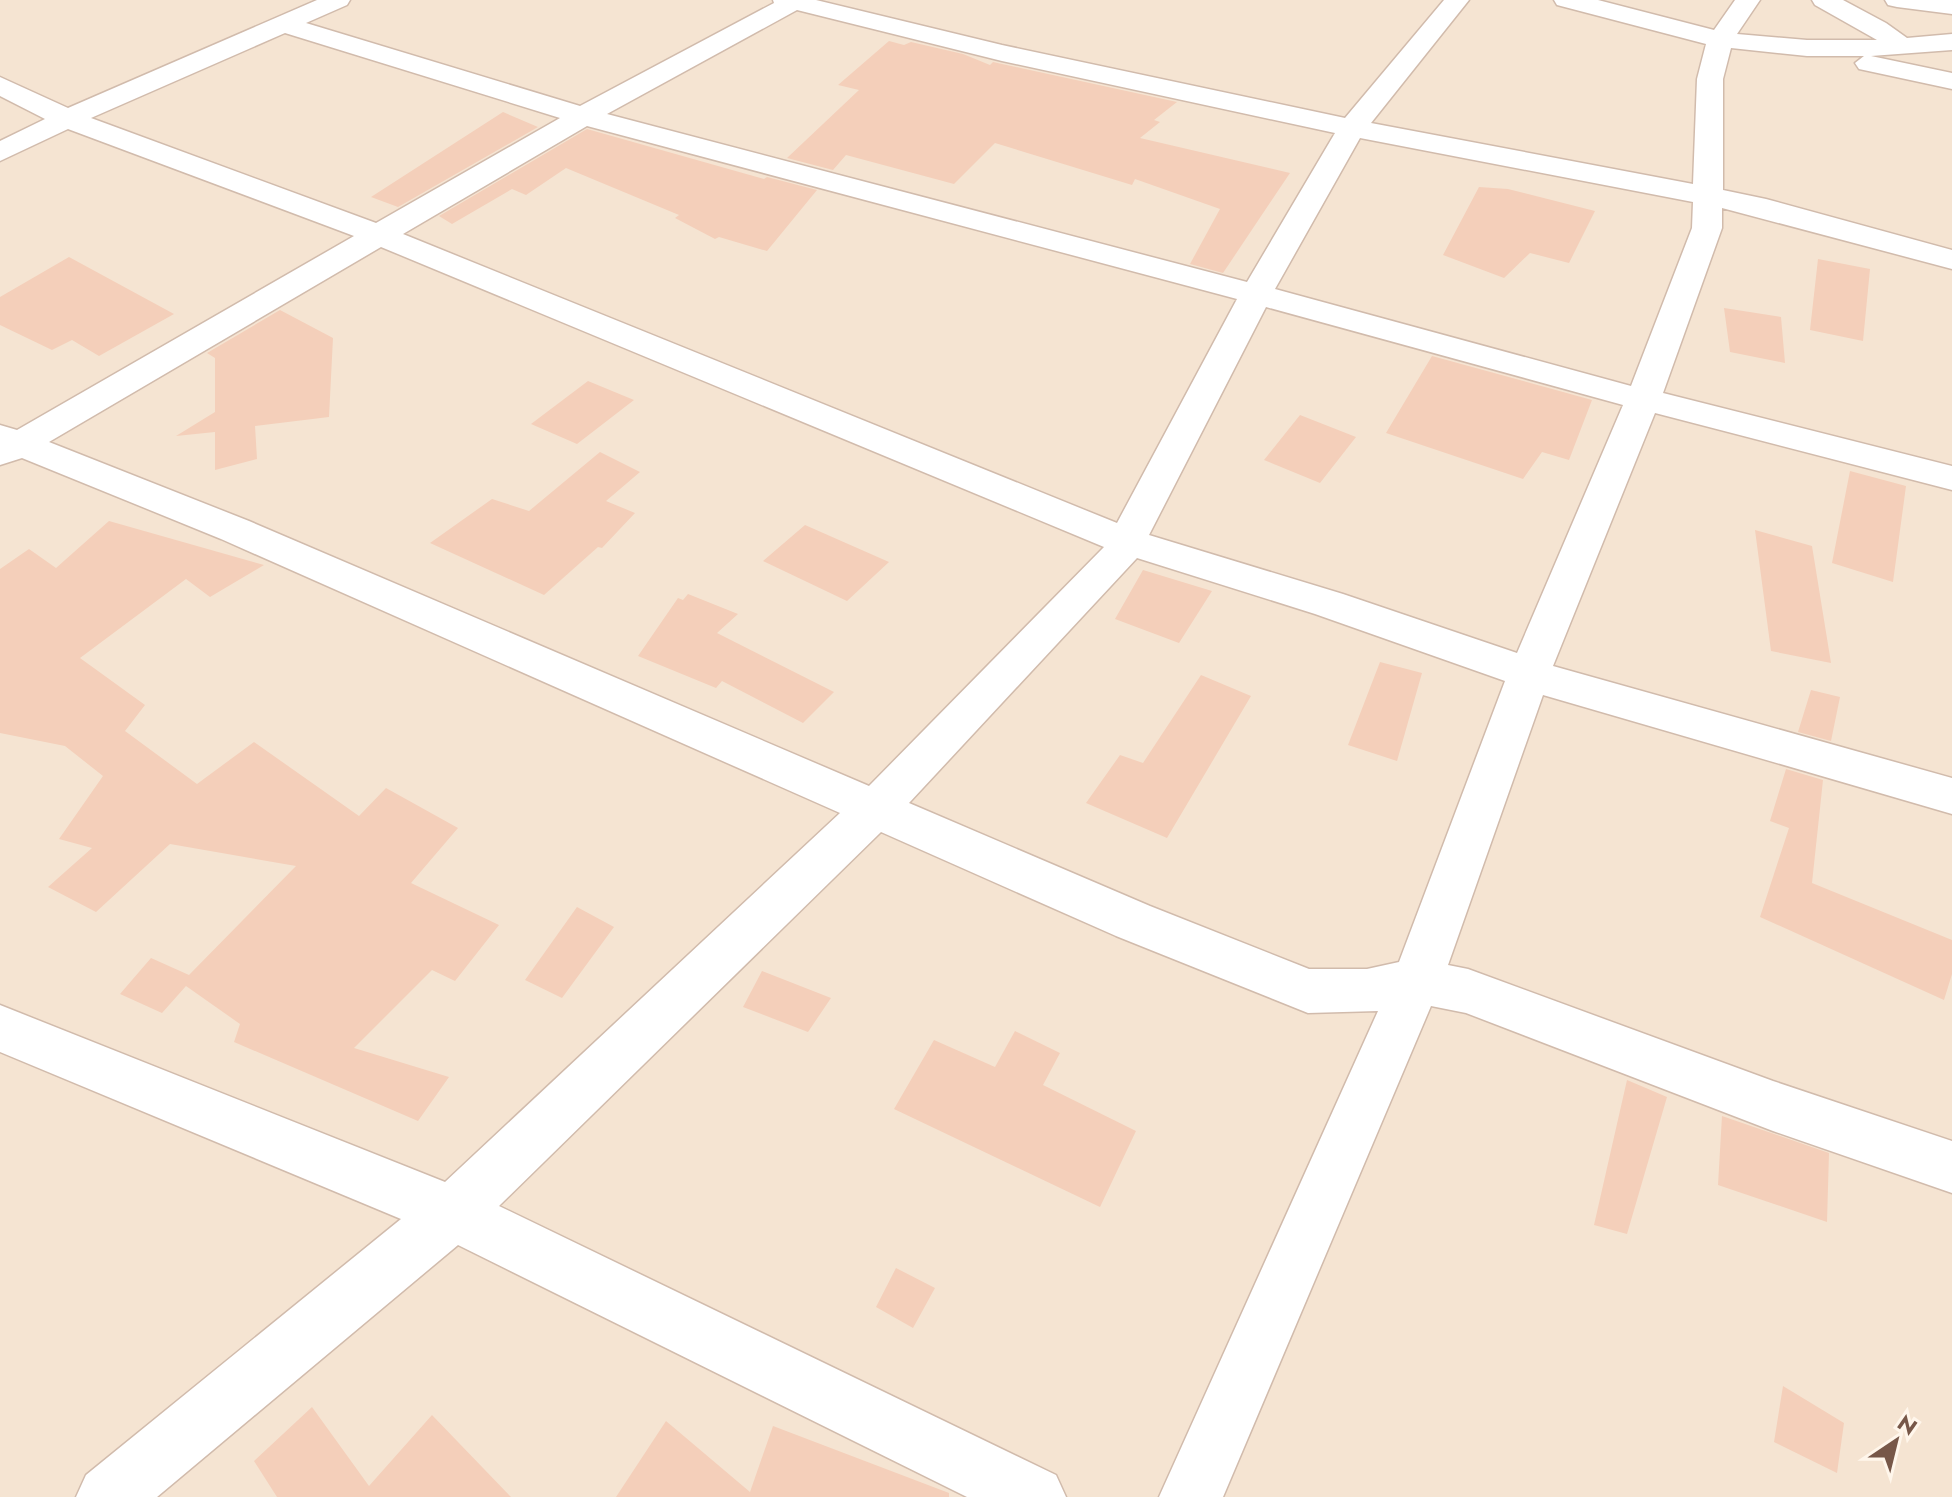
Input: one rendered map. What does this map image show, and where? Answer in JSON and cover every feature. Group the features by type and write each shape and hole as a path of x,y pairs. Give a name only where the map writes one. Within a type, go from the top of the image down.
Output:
{"street":[{"path":"0,152 67,119 338,0"},
{"path":"108,1497 453,1213 875,809 1118,557 1256,294 1352,128 1457,0"},
{"path":"1566,0 1720,39 1803,50 1952,81"},
{"path":"1191,1497 1417,981 1529,674 1643,400 1707,228 1710,79 1720,39 1748,0"},
{"path":"1824,0 1877,28 1903,47"},
{"path":"1897,0 1952,7"},
{"path":"6,445 583,116 792,1 1002,53 1352,128 1708,195 1794,215 1952,260"},
{"path":"283,24 421,69 583,116 1643,400 1952,478"},
{"path":"1803,50 1952,42"},
{"path":"0,85 67,119 377,234 1125,541 1329,604 1529,674 1952,796"},
{"path":"6,445 235,530 1133,921 1308,991 1367,991 1417,981 1468,991 1773,1106 1952,1167"},
{"path":"0,1028 453,1213 1034,1497"}],"shaded area":[{"path":"0,0 1952,0 1952,1497 0,1497"}],"building":[{"path":"889,41 904,45 911,42 963,54 990,65 993,62 1177,102 1154,120 1160,122 1140,138 1290,173 1223,273 1190,264 1220,209 1135,179 1132,185 995,143 954,184 846,155 833,170 787,158 859,90 838,85"},
{"path":"503,112 538,127 398,207 371,197"},
{"path":"587,129 764,179 767,177 817,190 767,251 719,237 715,239 675,218 679,215 566,168 526,195 512,189 452,224 439,216"},
{"path":"1479,187 1508,189 1595,211 1569,263 1530,253 1504,278 1443,255"},
{"path":"69,257 174,314 99,356 72,340 52,350 0,325 0,297"},
{"path":"1818,259 1870,269 1863,341 1810,330"},
{"path":"1724,308 1781,317 1785,363 1730,352"},
{"path":"280,310 333,338 329,417 255,426 257,459 215,470 215,432 176,436 215,412 215,358 207,353"},
{"path":"1432,356 1592,400 1569,460 1542,452 1523,479 1386,433"},
{"path":"588,381 634,400 577,444 531,424"},
{"path":"1300,415 1356,437 1320,483 1264,460"},
{"path":"600,452 640,472 606,501 635,513 602,548 598,547 544,595 430,543 492,499 529,511"},
{"path":"1850,471 1906,486 1893,582 1832,563"},
{"path":"109,521 264,565 210,597 186,579 80,658 145,705 125,731 197,784 254,742 359,816 386,788 458,828 411,883 499,925 455,981 432,970 354,1048 449,1077 418,1121 234,1042 240,1024 186,986 162,1013 120,994 151,958 189,975 296,866 170,844 96,912 48,887 92,848 59,839 103,776 65,746 0,733 0,569 29,549 56,568"},
{"path":"805,525 889,562 847,601 763,561"},
{"path":"1755,530 1812,546 1831,663 1771,651"},
{"path":"1143,570 1212,591 1179,643 1115,619"},
{"path":"688,594 738,614 717,633 834,692 803,723 722,681 716,688 638,656 678,598 683,600"},
{"path":"1380,662 1422,673 1397,761 1348,745"},
{"path":"1201,675 1251,696 1167,838 1086,803 1120,755 1143,763"},
{"path":"1811,690 1840,697 1831,741 1798,732"},
{"path":"1786,769 1823,780 1812,883 1952,940 1952,974 1944,1000 1760,917 1789,828 1770,821"},
{"path":"577,907 614,927 562,998 525,980"},
{"path":"762,971 831,998 808,1032 743,1007"},
{"path":"1015,1031 1060,1053 1043,1085 1136,1131 1100,1207 894,1109 934,1040 995,1067"},
{"path":"1627,1080 1667,1097 1627,1234 1594,1225"},
{"path":"1722,1116 1829,1153 1827,1222 1718,1185"},
{"path":"896,1268 935,1288 913,1328 876,1307"},
{"path":"1783,1386 1844,1423 1837,1473 1774,1442"},
{"path":"312,1407 369,1486 432,1415 511,1497 277,1497 254,1461"},
{"path":"666,1421 750,1492 773,1426 949,1493 949,1497 616,1497"}]}
